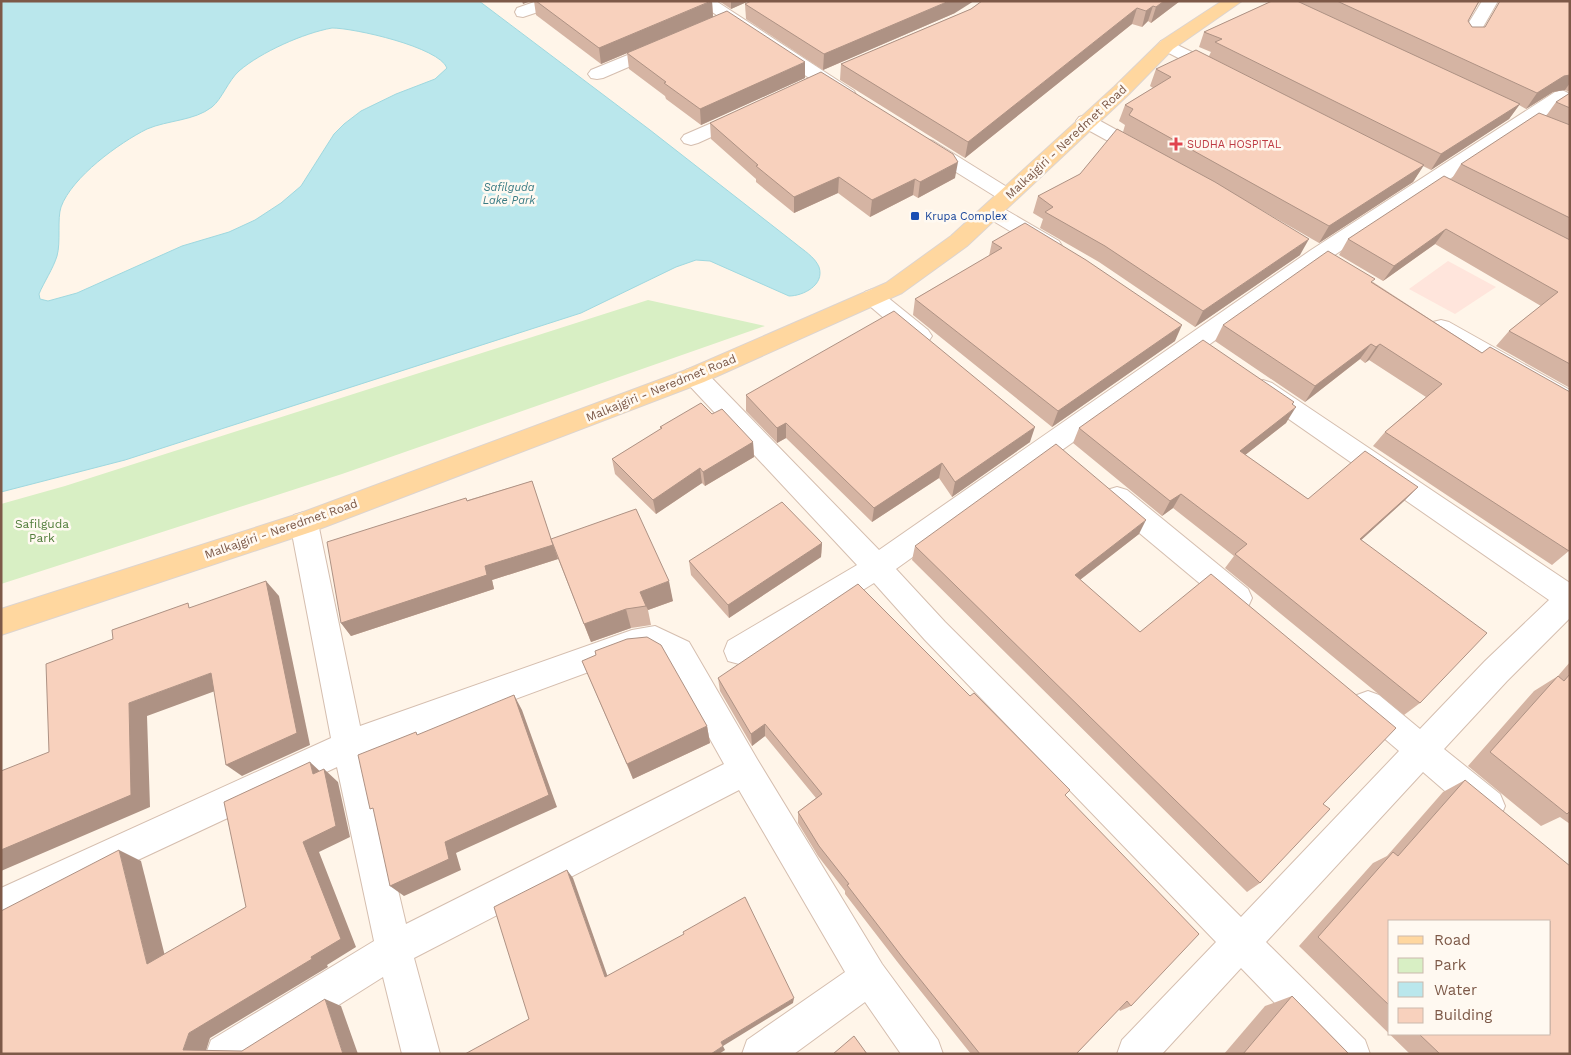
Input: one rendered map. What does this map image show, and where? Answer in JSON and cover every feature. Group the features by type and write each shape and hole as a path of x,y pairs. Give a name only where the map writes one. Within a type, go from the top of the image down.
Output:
{"main road":[{"name":"Malkajgiri - Neredmet Road","path":"1,622 304,523 695,376 894,288 959,241 1086,121 1121,91 1167,45 1234,1"}],"street":[{"path":"523,12 553,1"},
{"path":"704,1 737,14 822,79 862,105"},
{"path":"1470,37 1490,1"},
{"path":"712,25 737,14"},
{"path":"597,74 676,40"},
{"path":"1167,45 1236,80"},
{"path":"804,87 839,72"},
{"path":"739,651 877,567 1052,443 1186,335 1320,256 1562,96"},
{"path":"691,139 760,107"},
{"path":"1086,121 1164,164"},
{"path":"911,135 1074,259"},
{"path":"873,297 940,352"},
{"path":"1422,317 1570,402"},
{"path":"1186,335 1219,357"},
{"path":"1136,1054 1496,672 1570,599 1243,374"},
{"path":"695,376 877,567 935,631 1352,1054"},
{"path":"1030,424 1074,461"},
{"path":"1095,479 1257,614"},
{"path":"304,523 348,746 393,950 421,1054"},
{"path":"1,906 348,746 632,643 655,639 678,652 745,770 870,977 924,1054"},
{"path":"1347,688 1511,825"},
{"path":"225,1054 393,950 745,770"},
{"path":"761,1054 870,977"}],"shaded area":[{"path":"1448,261 1496,287 1455,314 1409,289"}],"green space":[{"name":"Safilguda Park","path":"648,300 765,326 342,474 1,584 1,504 65,486"}],"water":[{"name":"Safilguda Lake Park","path":"1,1 479,1 650,130 796,244 812,257 819,267 819,279 816,284 806,292 789,296 710,261 696,260 676,267 581,313 125,460 1,492","holes":["332,28 376,35 413,46 441,60 447,68 435,79 396,94 361,111 344,124 334,134 301,186 281,203 255,220 229,232 182,246 77,293 48,301 40,299 39,294 57,256 61,207 75,184 98,162 123,143 147,129 205,112 216,104 239,71 271,50 309,34"]}],"building":[{"path":"536,1 711,1 599,48"},
{"path":"751,1 949,1 824,54 745,4"},
{"path":"982,1 1164,1 1146,11 1137,8 968,142 841,64 971,9"},
{"path":"1272,1 1297,1 1520,104 1441,154 1215,42 1222,39 1204,32"},
{"path":"1337,1 1479,1 1468,21 1472,27 1485,27 1500,1 1570,1 1570,75 1564,76 1537,93"},
{"path":"727,11 805,62 700,109 627,53"},
{"path":"1196,50 1424,165 1329,226 1129,115 1133,109 1125,105 1171,77 1156,69"},
{"path":"821,72 953,154 958,162 920,182 915,179 872,200 839,177 794,197 756,166 758,165 710,123"},
{"path":"1570,93 1570,108 1556,102"},
{"path":"1539,113 1570,125 1570,218 1461,164"},
{"path":"1117,129 1215,182 1309,239 1203,311 1105,246 1045,212 1053,207 1038,196 1080,174"},
{"path":"1444,176 1570,240 1570,364 1509,331 1558,292 1446,229 1394,266 1348,239"},
{"path":"1025,223 1086,260 1182,325 1058,411 915,299 1002,248 992,242"},
{"path":"1328,251 1375,279 1371,282 1482,353 1490,347 1570,392 1569,551 1385,432 1442,384 1380,344 1376,347 1371,344 1315,386 1223,325"},
{"path":"894,311 1035,427 955,482 942,463 874,508 786,423 777,428 746,395"},
{"path":"1203,340 1294,402 1292,404 1296,407 1240,451 1308,499 1365,451 1418,487 1360,539 1487,633 1420,703 1235,554 1247,544 1181,494 1170,501 1079,428"},
{"path":"701,403 712,414 722,409 753,442 703,472 700,468 653,500 612,459 662,428 660,427"},
{"path":"1056,444 1146,520 1075,575 1140,632 1211,574 1396,728 1323,804 1330,809 1260,883 915,546"},
{"path":"532,481 553,545 485,566 487,575 341,623 327,542 466,498 467,501"},
{"path":"782,502 822,543 728,605 689,561"},
{"path":"636,509 669,581 640,592 646,606 626,609 584,624 551,539"},
{"path":"266,581 297,733 226,765 211,673 129,703 131,795 1,850 1,771 49,752 46,664 113,639 112,630 188,603 189,608"},
{"path":"858,584 970,696 974,693 1070,790 1065,795 1199,934 1131,1006 1127,1001 1076,1054 980,1054 847,885 849,884 819,846 798,812 822,794 765,724 751,734 718,678"},
{"path":"647,637 661,645 707,726 627,764 582,661 596,655 595,651 627,639"},
{"path":"1570,674 1570,811 1567,814 1490,752 1558,676 1564,681"},
{"path":"514,695 549,795 445,842 449,859 390,886 373,808 370,809 358,755 416,732 417,735"},
{"path":"310,762 313,774 324,769 336,826 303,842 341,939 311,957 312,959 189,1033 183,1050 242,1051 325,999 343,1054 1,1054 1,911 119,850 147,964 246,907 224,802"},
{"path":"1465,780 1570,866 1570,1054 1440,1054 1420,1035 1551,1035 1551,920 1388,920 1388,1004 1318,937 1393,852 1398,856"},
{"path":"567,870 605,977 684,934 683,932 745,897 794,998 721,1042 723,1046 711,1054 465,1054 529,1019 494,907"},
{"path":"1292,996 1349,1054 1243,1054"},
{"path":"854,1036 867,1054 833,1054"}],"place":[{"name":"SUDHA HOSPITAL","path":"1176,144"},
{"name":"Krupa Complex","path":"915,216"}]}
